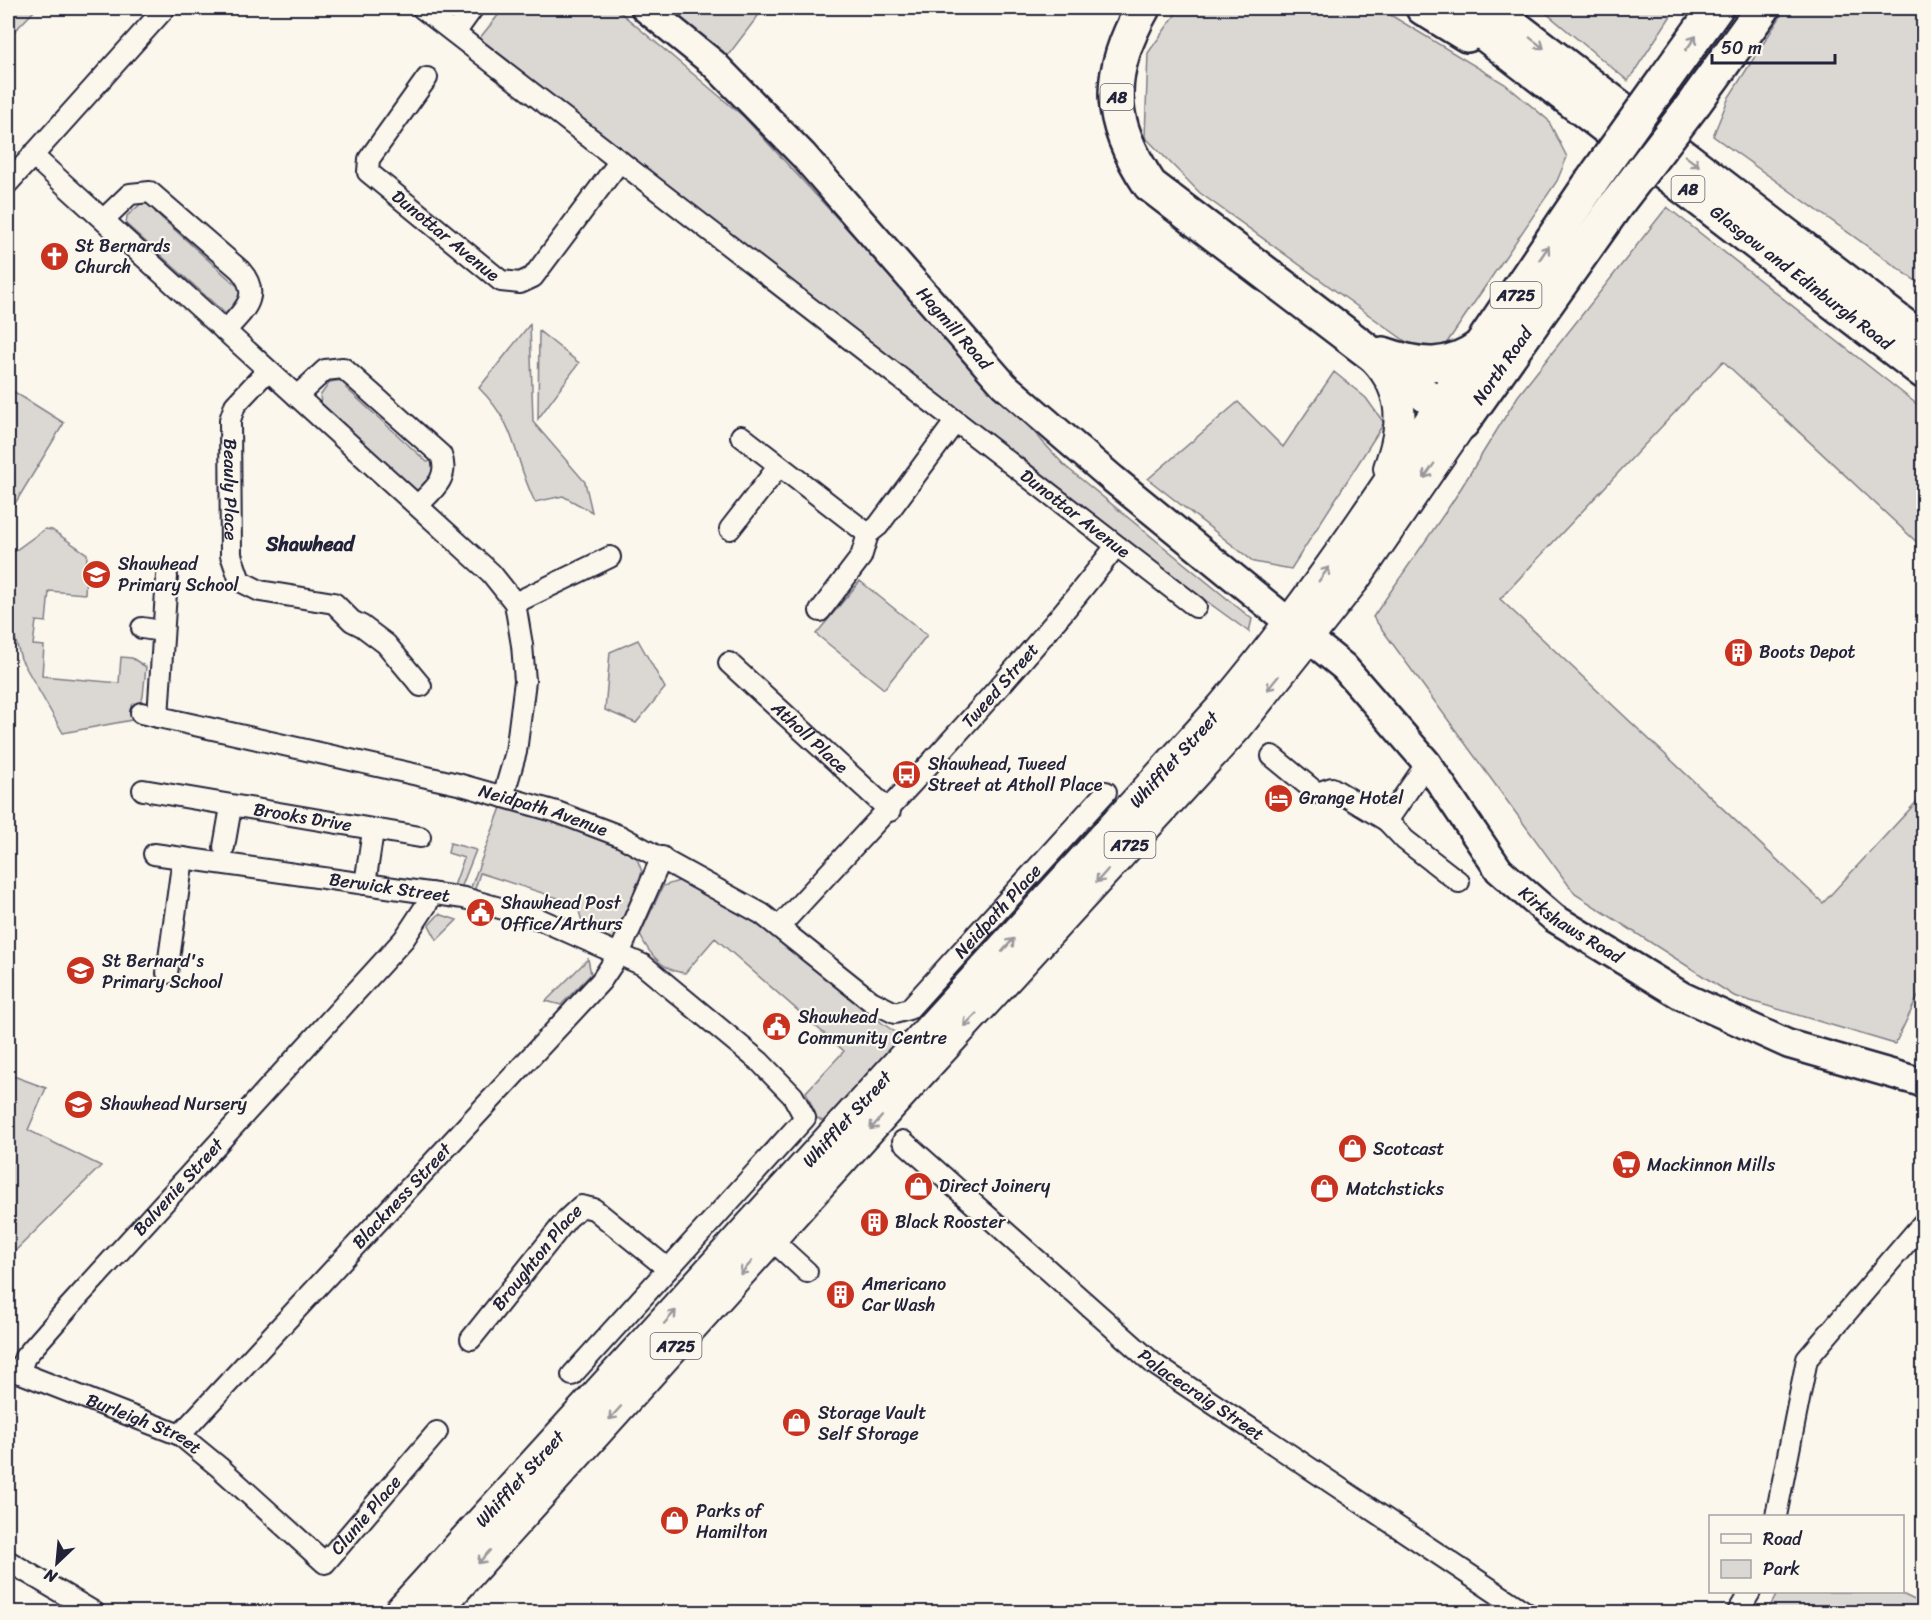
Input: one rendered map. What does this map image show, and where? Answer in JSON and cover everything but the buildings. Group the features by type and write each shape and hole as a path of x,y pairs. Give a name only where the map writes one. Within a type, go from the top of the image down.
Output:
{"highway":[{"name":"A8","path":"1143,8 1122,50 1116,77 1119,124 1125,145 1149,185 1451,415"},
{"name":"A8","path":"1423,8 1600,120"},
{"name":"Glasgow and Edinburgh Road","path":"1451,8 1600,120 1923,372"},
{"name":"Glasgow and Edinburgh Road","path":"1490,8 1767,218 1923,341"},
{"name":"North Road","path":"1451,415 1483,345 1590,184 1716,8"},
{"name":"North Road","path":"1451,415 1617,205 1763,8"},
{"name":"A8","path":"1767,218 1923,324"},
{"path":"1364,347 1409,363 1431,365 1462,358 1483,345"}],"main road":[{"name":"A725","path":"1364,347 1390,378 1401,411 1396,448 1377,501"},
{"name":"North Road","path":"1300,630 1354,580 1451,415"},
{"name":"North Road","path":"1300,630 1377,501 1451,415"},
{"name":"Whifflet Street","path":"399,1612 935,1041 1238,726 1300,630"},
{"name":"Whifflet Street","path":"435,1612 772,1240 906,1073"}],"street":[{"path":"8,183 165,8"},
{"name":"Dunottar Avenue","path":"422,8 1196,607"},
{"path":"455,33 473,8"},
{"name":"Hagmill Road","path":"645,8 713,63 802,155 1004,385 1113,479 1300,630"},
{"name":"Dunottar Avenue","path":"427,78 369,159 368,172 501,281 520,283 533,278 620,161"},
{"path":"32,155 267,371 418,505 491,573 515,603 525,681 516,752 503,797"},
{"path":"104,219 130,194 150,192 240,270 249,280 250,298 243,312 225,331"},
{"path":"297,396 325,370 343,368 441,455 445,466 442,478 418,505"},
{"name":"Beauly Place","path":"267,371 235,405 230,420 231,555 240,580 260,591 334,603 352,621 386,644 421,686"},
{"path":"820,611 861,557 868,534 878,526 955,422"},
{"path":"741,436 868,534"},
{"path":"730,529 779,466"},
{"name":"Tweed Street","path":"780,926 890,811 991,698 1116,546"},
{"path":"515,603 610,557"},
{"name":"Neidpath Avenue","path":"167,576 162,631 149,715 503,797 574,818 620,836 662,856 737,898 780,926 883,1010"},
{"path":"142,628 162,631"},
{"name":"Kirkshaws Road","path":"1300,630 1344,667 1427,763 1499,870 1554,918 1682,996 1788,1044 1923,1083"},
{"name":"Atholl Place","path":"729,663 890,811"},
{"path":"1272,756 1317,793 1332,788 1387,821 1405,840 1459,882"},
{"path":"1387,821 1427,763"},
{"name":"Brooks Drive","path":"143,790 231,807 420,837"},
{"name":"Neidpath Place","path":"883,1010 895,1013 909,1009 1106,792"},
{"name":"Brooks Drive","path":"224,847 231,807"},
{"name":"Brooks Drive","path":"365,884 373,831"},
{"name":"Berwick Street","path":"154,854 430,893 513,910 643,965 760,1062 793,1096 805,1118 668,1269"},
{"name":"Blackness Street","path":"180,1435 601,981 620,954 662,856"},
{"path":"167,973 183,858"},
{"name":"Balvenie Street","path":"13,1371 404,939 428,904 430,893"},
{"name":"Palacecraig Street","path":"903,1141 1154,1364 1526,1612"},
{"name":"Broughton Place","path":"471,1339 567,1218 581,1206 594,1209 668,1269"},
{"path":"1776,1515 1807,1359 1923,1222"},
{"path":"772,1240 807,1272"},
{"path":"572,1375 668,1269"},
{"name":"Burleigh Street","path":"13,1371 180,1435 264,1506"},
{"name":"Clunie Place","path":"264,1506 325,1563 437,1432"},
{"path":"8,1562 92,1612"},
{"path":"1738,1612 1749,1593"}],"green space":[{"path":"8,8 37,8 8,38"},
{"path":"504,8 615,8 744,117 1065,466 1252,619 1249,632 956,415 479,39"},
{"path":"663,8 764,8 726,58"},
{"path":"1180,8 1379,8 1505,84 1548,120 1567,157 1557,181 1446,344 1419,351 1200,193 1145,137 1148,53"},
{"path":"1540,8 1676,8 1628,81"},
{"path":"1786,8 1923,8 1923,286 1713,136 1729,97"},
{"path":"143,202 158,202 155,212 236,285 245,282 248,293 228,316 126,224 127,216"},
{"path":"1667,207 1923,409 1923,548 1723,361 1500,599 1823,903 1923,795 1923,986 1895,1044 1734,996 1575,894 1373,617 1453,501 1518,396"},
{"path":"530,324 533,422 585,482 592,512 563,496 535,502 509,430 492,403 479,388"},
{"path":"539,331 579,363 538,419"},
{"path":"1334,372 1366,398 1384,423 1291,569 1254,562 1148,479 1238,402 1283,447"},
{"path":"349,379 346,388 427,462 436,460 441,468 418,493 321,403 320,396 330,382"},
{"path":"8,388 64,423 8,515"},
{"path":"45,529 52,530 87,554 85,594 49,591 46,622 36,621 33,645 44,646 42,676 119,683 121,657 132,658 146,667 143,696 137,719 63,733 21,659 8,614 8,556"},
{"path":"860,581 927,635 884,689 816,634"},
{"path":"638,640 665,688 636,723 605,710 610,652"},
{"path":"502,805 546,816 635,853 642,872 613,942 585,932 577,904 480,873 474,892 470,890"},
{"path":"450,843 476,850 461,888 454,886 464,858 448,853"},
{"path":"685,879 724,901 735,912 748,916 777,935 882,1023 905,1039 829,1125 817,1118 806,1092 844,1051 715,938 685,973 663,965 652,955 644,942 640,935 663,886"},
{"path":"439,914 457,920 437,940 429,925"},
{"path":"588,959 591,974 561,1005 546,1001"},
{"path":"8,1074 46,1088 28,1130 101,1166 8,1258"},
{"path":"1777,1593 1900,1593 1923,1604 1923,1612 1767,1612"}],"place":[{"name":"St Bernards Church","path":"54,256"},
{"name":"Shawhead Primary School","path":"97,574"},
{"name":"Boots Depot","path":"1738,652"},
{"name":"Shawhead, Tweed Street at Atholl Place","path":"907,774"},
{"name":"Grange Hotel","path":"1278,798"},
{"name":"Shawhead Post Office/Arthurs","path":"480,913"},
{"name":"St Bernard's Primary School","path":"81,971"},
{"name":"Shawhead Community Centre","path":"777,1027"},
{"name":"Shawhead Nursery","path":"79,1104"},
{"name":"Scotcast","path":"1352,1149"},
{"name":"Mackinnon Mills","path":"1626,1165"},
{"name":"Direct Joinery","path":"918,1186"},
{"name":"Matchsticks","path":"1325,1189"},
{"name":"Black Rooster","path":"874,1222"},
{"name":"Americano Car Wash","path":"841,1294"},
{"name":"Storage Vault Self Storage","path":"797,1423"},
{"name":"Parks of Hamilton","path":"675,1521"}],"district":[{"name":"Shawhead","path":"310,544"}]}
